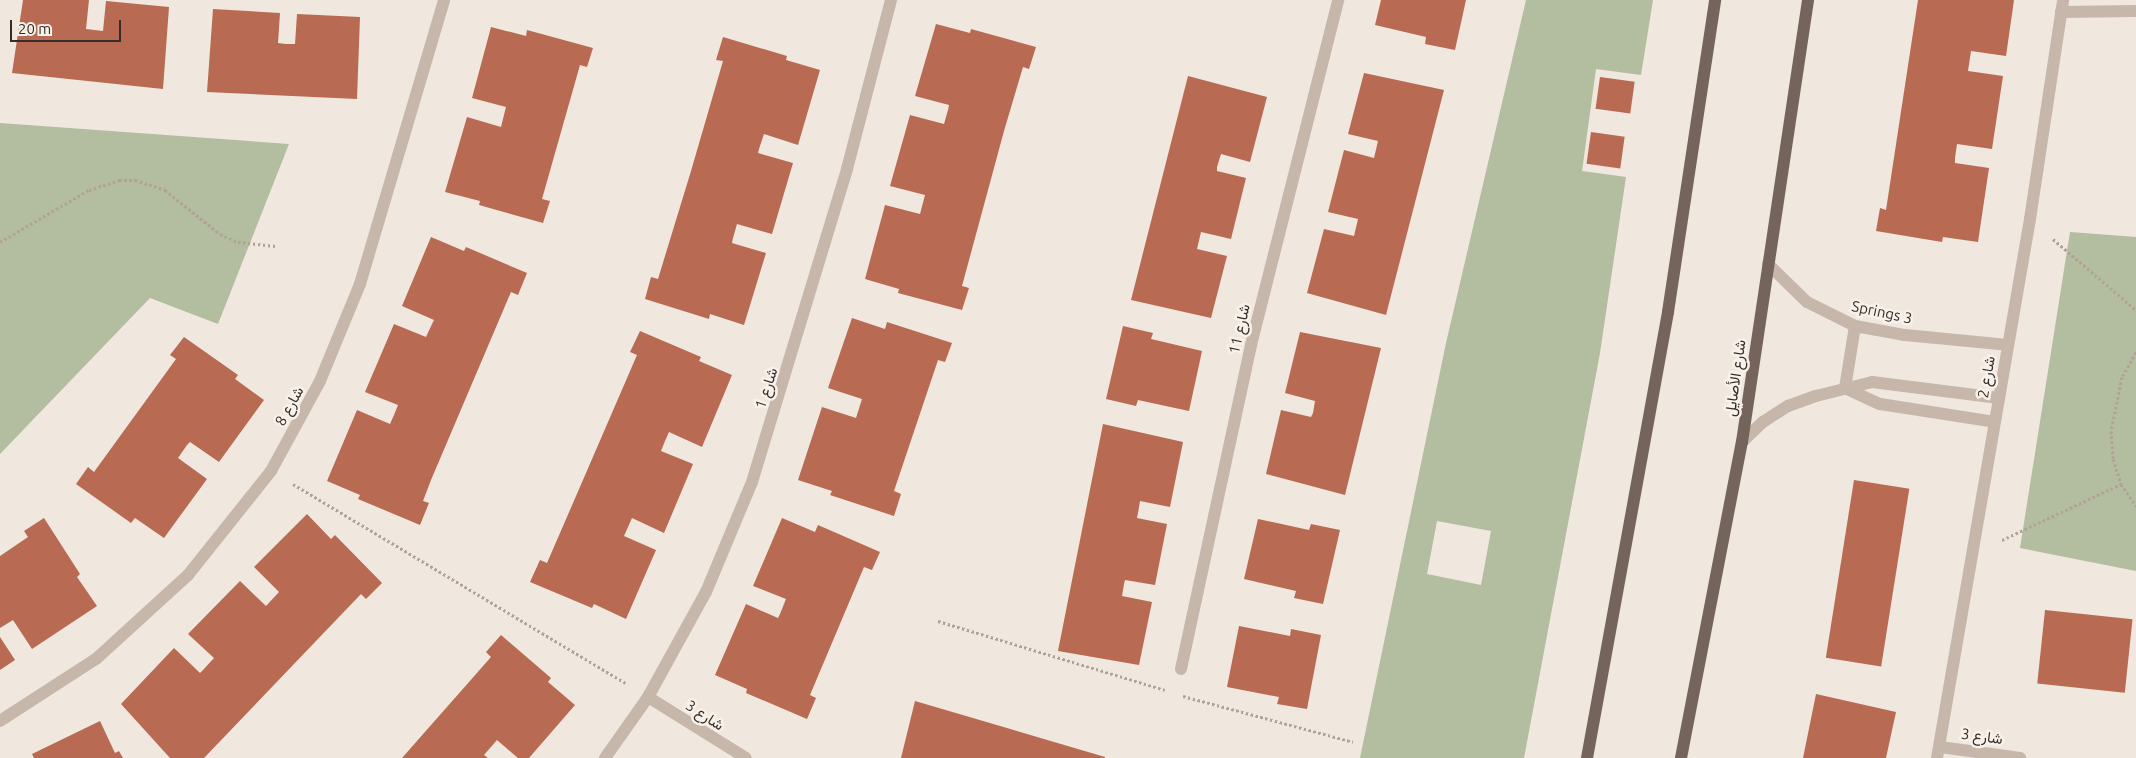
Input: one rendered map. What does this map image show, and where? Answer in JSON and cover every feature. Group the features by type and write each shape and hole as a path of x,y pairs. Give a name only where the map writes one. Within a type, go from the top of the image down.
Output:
{"main road":[{"path":"1587,758 1668,312 1715,0"},
{"name":"شارع الأصايل","path":"1681,758 1742,442 1808,0"}],"street":[{"name":"شارع 8","path":"0,721 103,653 188,575 271,471 320,381 360,284 444,0"},
{"name":"شارع 1","path":"605,758 648,697 706,592 752,482 847,169 891,0"},
{"name":"شارع 11","path":"1181,669 1251,345 1338,0"},
{"path":"2062,6 2136,11"},
{"name":"شارع 2","path":"1939,752 2030,219 2062,6"},
{"name":"Springs 3","path":"1768,264 1807,302 1855,326 1905,335 2008,345"},
{"path":"1844,388 1855,326"},
{"path":"1742,442 1763,422 1788,406 1844,388 1872,382 1896,383 1999,398"},
{"path":"1844,388 1880,404 1995,422"},
{"name":"شارع 3","path":"648,697 746,758"},
{"name":"شارع 3","path":"1939,752 2020,758"}],"path":[{"path":"0,242 89,190 119,180 135,180 165,190 220,234 247,244 276,246"},
{"path":"2030,219 2136,310"},
{"path":"2136,352 2122,377 2114,404 2113,459 2121,484 2136,506"},
{"path":"271,471 648,697"},
{"path":"1972,554 2121,484"},
{"path":"938,621 1252,717 1353,742"}],"green space":[{"path":"1526,0 1653,0 1641,75 1596,69 1582,171 1626,177 1600,353 1524,758 1360,758 1446,343","holes":["1437,521 1491,531 1481,585 1427,574"]},
{"path":"0,123 289,144 218,324 150,298 0,454"},
{"path":"2070,232 2136,237 2136,571 2020,548"}],"building":[{"path":"23,0 89,0 86,29 103,31 106,1 169,7 163,89 12,73"},
{"path":"1381,0 1466,0 1455,50 1425,44 1426,37 1375,25"},
{"path":"1918,0 2014,0 2006,56 1971,51 1968,71 2003,76 1992,149 1957,144 1955,163 1989,168 1978,242 1943,237 1942,242 1876,231 1880,208 1886,210"},
{"path":"213,9 280,13 278,43 286,44 295,44 297,14 360,17 357,99 207,92"},
{"path":"936,24 970,33 971,29 1036,47 1029,69 1023,67 1004,131 962,286 969,288 962,310 898,293 899,289 865,279 885,205 920,214 925,195 890,186 910,115 944,124 948,110 949,105 915,96"},
{"path":"491,27 526,36 527,30 593,48 587,67 580,65 542,199 550,201 543,223 479,205 480,201 445,192 467,117 501,127 506,107 472,98"},
{"path":"723,37 787,56 786,60 820,70 798,145 764,134 759,149 758,153 793,163 772,234 737,224 732,243 766,253 744,325 710,314 709,319 645,299 651,277 658,279 691,171 723,61 716,60"},
{"path":"1364,73 1444,90 1386,315 1307,293 1324,229 1354,236 1358,219 1328,212 1344,150 1374,158 1378,141 1348,134"},
{"path":"1188,76 1267,97 1250,162 1221,154 1217,167 1217,171 1246,178 1231,239 1201,232 1197,249 1227,256 1211,318 1131,300"},
{"path":"1600,77 1635,82 1630,114 1596,109"},
{"path":"1591,132 1625,137 1620,168 1587,164"},
{"path":"431,237 464,251 466,247 527,273 518,295 511,292 431,480 423,501 429,503 420,525 358,499 360,495 327,481 357,410 390,424 394,415 398,405 365,392 394,324 426,337 434,320 402,306"},
{"path":"852,318 885,329 887,322 952,343 945,362 938,360 894,491 901,494 894,516 830,495 832,491 798,480 822,407 856,418 862,399 828,388"},
{"path":"1123,326 1153,333 1151,339 1202,351 1189,411 1138,400 1136,406 1106,399"},
{"path":"640,331 701,357 699,361 732,375 702,447 669,432 665,441 661,451 693,464 664,533 632,518 624,536 656,550 626,619 594,604 592,608 530,582 540,560 547,563 637,355 630,352"},
{"path":"1300,332 1381,348 1345,495 1266,474 1281,410 1311,417 1313,413 1315,401 1285,393"},
{"path":"184,337 238,375 235,379 264,400 219,462 190,442 187,445 178,458 207,479 164,538 135,518 131,523 76,484 88,467 94,472 176,359 170,355"},
{"path":"1103,424 1183,442 1170,507 1140,501 1137,518 1167,524 1155,585 1125,580 1124,584 1122,596 1152,602 1139,665 1058,651"},
{"path":"1854,480 1909,489 1881,667 1826,658"},
{"path":"307,514 331,539 335,535 382,583 366,599 361,594 204,758 170,758 121,704 174,648 200,673 203,670 214,658 188,634 240,581 266,606 279,592 254,567"},
{"path":"44,518 80,574 77,577 97,606 32,649 13,620 0,628 0,556 28,537 24,531"},
{"path":"782,518 815,532 818,525 880,552 872,570 864,567 810,695 816,698 807,719 746,693 747,689 715,675 746,604 778,618 780,614 786,599 753,586"},
{"path":"1258,519 1309,530 1311,524 1340,530 1323,604 1294,598 1296,591 1244,579"},
{"path":"2045,610 2133,619 2125,693 2037,684"},
{"path":"1239,626 1290,636 1291,629 1321,635 1307,709 1277,704 1279,697 1227,687"},
{"path":"501,635 551,678 548,682 575,705 529,758 518,758 497,740 484,755 488,758 402,758 491,657 486,652"},
{"path":"0,637 15,660 0,670"},
{"path":"1816,694 1896,712 1886,758 1803,758"},
{"path":"915,701 1105,757 1105,758 901,758"},
{"path":"100,721 115,753 119,751 123,758 34,758 32,754"}]}
